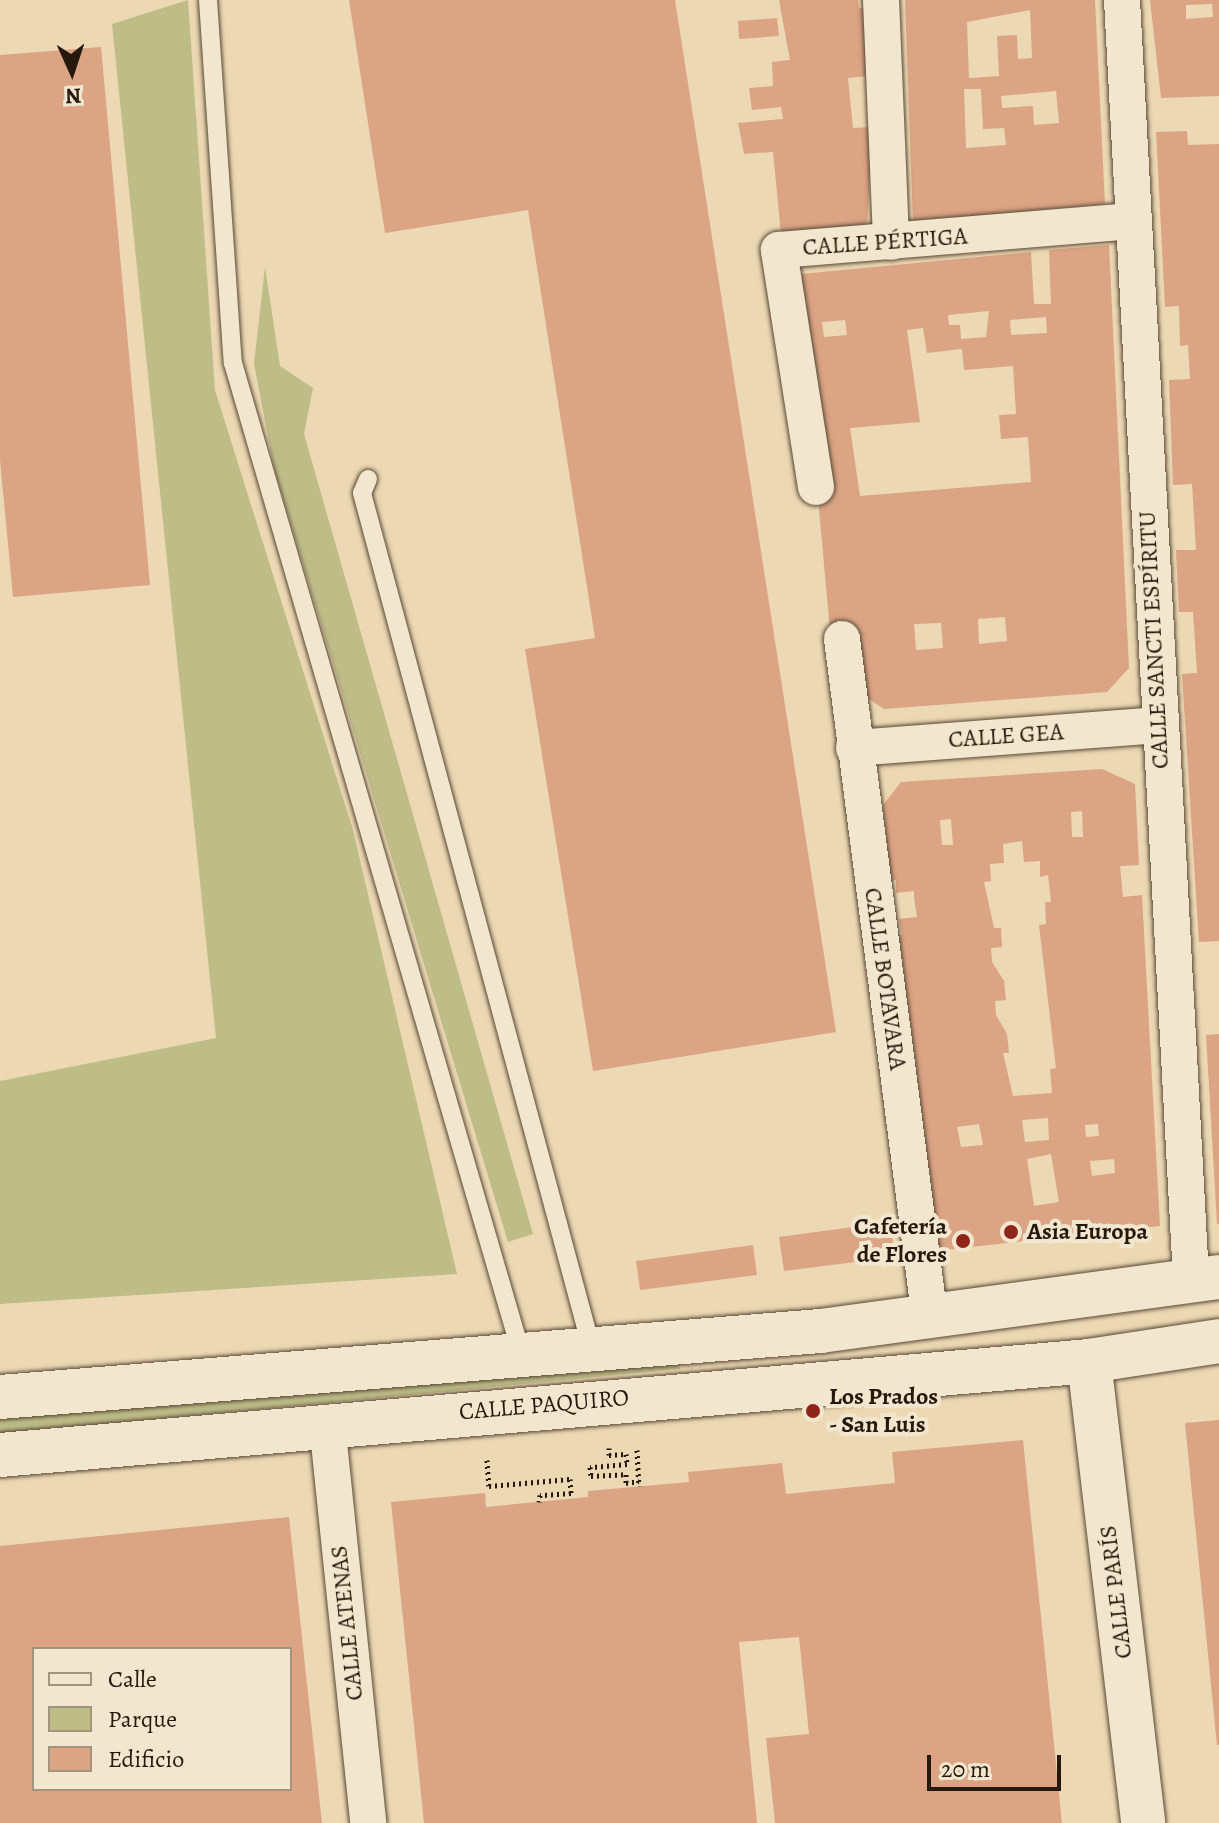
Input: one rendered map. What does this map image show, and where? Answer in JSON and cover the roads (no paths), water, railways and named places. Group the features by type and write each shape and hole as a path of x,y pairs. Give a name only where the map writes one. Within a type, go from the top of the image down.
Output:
{"main road":[{"path":"0,1397 522,1356 930,1319 1194,1281"},
{"path":"1004,1308 1089,1361 1194,1281"},
{"name":"CALLE PAQUIRO","path":"0,1455 327,1423 1089,1361 1219,1341"},
{"name":"CALLE PARÍS","path":"1089,1361 1143,1823"}],"street":[{"path":"881,0 891,242"},
{"name":"CALLE SANCTI ESPÍRITU","path":"1122,0 1158,725 1194,1281"},
{"name":"CALLE PÉRTIGA","path":"816,487 779,250 1133,221"},
{"name":"CALLE BOTAVARA","path":"842,639 930,1319"},
{"name":"CALLE GEA","path":"854,748 1158,725"},
{"name":"CALLE ATENAS","path":"327,1423 368,1823"}],"lane":[{"path":"208,0 233,363 522,1356"},
{"path":"368,479 362,493 592,1350"}],"place":[{"name":"Asia Europa","path":"1011,1232"},
{"name":"Cafetería de Flores","path":"963,1241"},
{"name":"Los Prados - San Luis","path":"813,1411"}]}
